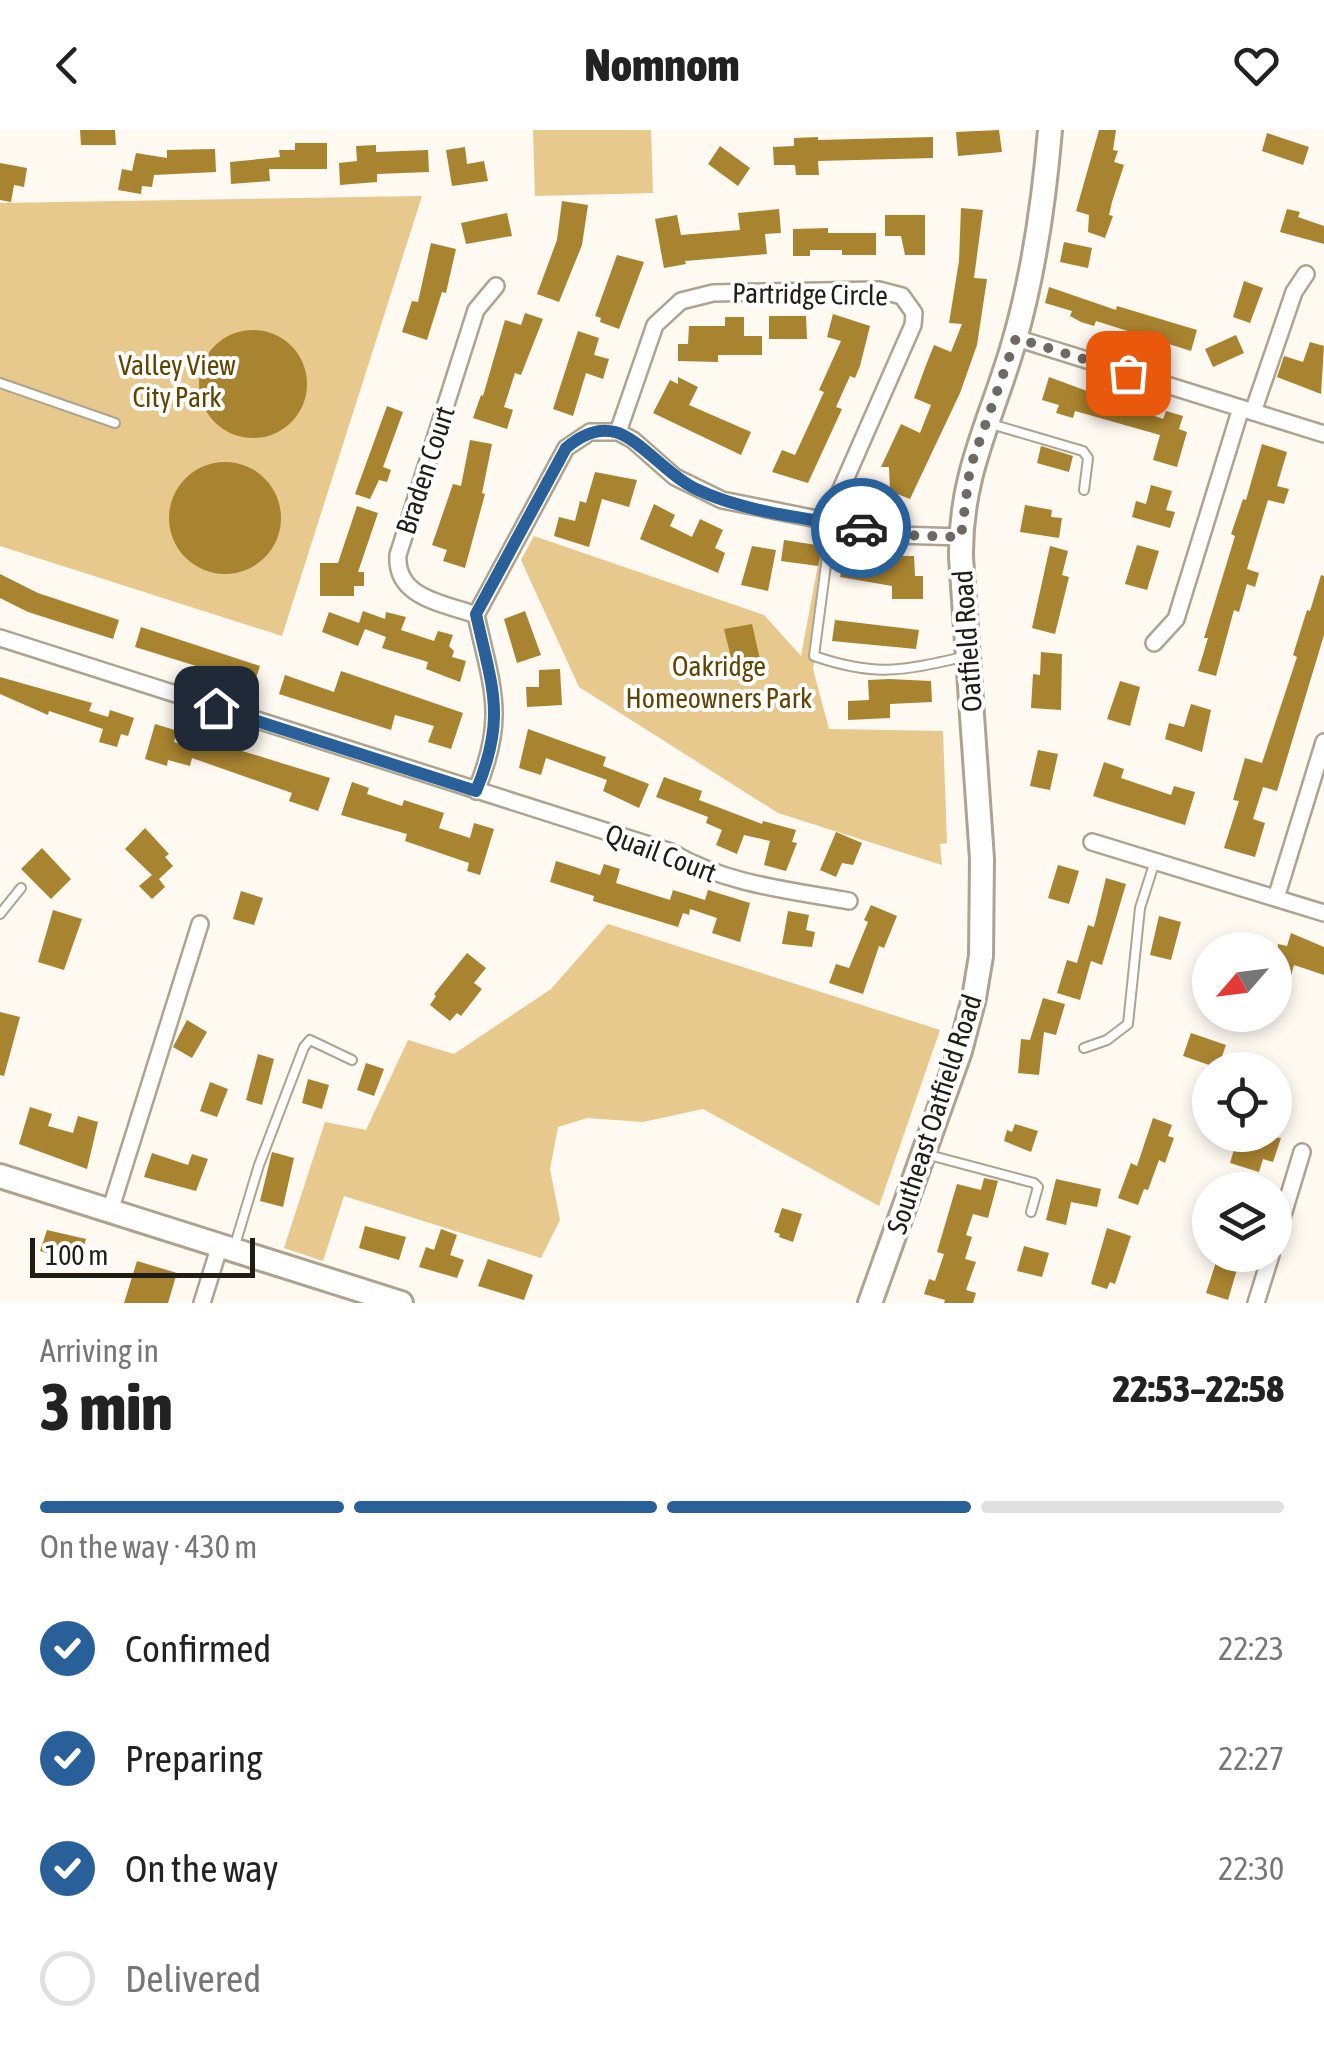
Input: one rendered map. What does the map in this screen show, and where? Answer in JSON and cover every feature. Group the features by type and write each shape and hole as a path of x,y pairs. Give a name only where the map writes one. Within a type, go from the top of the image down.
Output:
{"main road":[{"name":"Oatfield Road","path":"978,803 961,537 970,468 1016,338 1037,236 1050,130"},
{"name":"Southeast Oatfield Road","path":"870,1303 964,1036 981,956 984,904 978,803"},
{"path":"0,1176 401,1303"}],"street":[{"path":"1154,642 1176,619 1247,410 1294,292 1306,274"},
{"name":"Braden Court","path":"476,614 416,594 404,584 397,570 398,555 476,310 496,286"},
{"name":"Partridge Circle","path":"618,432 654,325 681,301 696,295 731,292 879,290 902,296 914,313 913,325 832,522"},
{"path":"1016,338 1324,434"},
{"path":"476,791 487,766 496,721 491,673 476,614 566,448 590,432 618,432 633,440 675,477 704,493 897,535 961,537"},
{"name":"Quail Court","path":"0,638 671,852 728,878 849,901"},
{"path":"1276,898 1324,742"},
{"path":"1092,842 1324,913"},
{"path":"110,1211 200,924"},
{"path":"1292,1185 1302,1152"},
{"path":"202,1303 227,1246"},
{"path":"1256,1303 1266,1272"}],"lane":[{"path":"0,384 115,422"},
{"path":"986,422 1083,451 1088,458 1084,490"},
{"path":"832,522 814,656 867,671 902,671 968,656"},
{"path":"1084,1048 1107,1040 1128,1024 1140,908 1155,862"},
{"path":"0,914 22,888"},
{"path":"227,1246 304,1046 310,1040 352,1060"},
{"path":"924,1154 1034,1183 1038,1187 1031,1212"}],"green space":[{"path":"533,130 651,130 653,193 535,196"},
{"name":"Valley View City Park","path":"422,196 282,636 0,546 0,203"},
{"name":"Oakridge Homeowners Park","path":"534,536 764,615 801,656 823,538 837,541 813,669 829,729 943,731 947,843 940,844 942,865 778,813 579,687 521,560"},
{"path":"608,924 940,1030 879,1206 703,1109 643,1122 587,1118 558,1127 550,1169 560,1220 541,1258 344,1196 323,1261 284,1248 325,1122 366,1130 408,1040 454,1054 551,989"}],"building":[{"path":"80,130 115,130 116,145 81,145"},
{"path":"999,130 1002,152 958,156 956,132"},
{"path":"1099,130 1116,130 1113,150 1118,151 1114,162 1124,165 1105,238 1088,232 1089,215 1076,211"},
{"path":"1267,133 1309,147 1303,165 1262,151"},
{"path":"933,137 933,158 818,161 819,175 796,175 795,165 774,165 773,147 794,146 794,138"},
{"path":"295,143 327,143 327,169 269,169 270,181 231,184 230,162 280,157 279,150 295,150"},
{"path":"376,145 376,152 428,150 429,172 377,174 377,182 340,185 339,163 357,161 356,146"},
{"path":"720,146 750,168 738,186 708,164"},
{"path":"465,147 467,164 484,161 488,181 452,186 446,150"},
{"path":"215,149 216,172 154,175 152,187 142,186 141,194 118,190 122,169 132,171 136,153 167,158 167,150"},
{"path":"0,163 27,168 24,187 14,185 11,202 0,200"},
{"path":"562,201 588,205 582,245 559,302 537,294 557,240"},
{"path":"961,208 983,210 974,278 987,279 977,345 960,393 910,499 890,491 889,467 881,467 901,424 920,433 931,405 914,398 926,365 934,345 951,352 962,324 949,323 959,261"},
{"path":"779,209 781,233 765,234 767,254 685,261 686,264 664,268 655,219 677,215 681,235 740,230 738,213"},
{"path":"1287,209 1324,226 1324,244 1280,232"},
{"path":"507,213 512,236 466,244 461,223"},
{"path":"885,215 925,215 925,255 905,255 901,236 885,236"},
{"path":"828,228 828,233 876,233 876,255 810,250 810,256 793,256 793,229"},
{"path":"1064,242 1092,248 1088,268 1060,262"},
{"path":"431,243 456,249 446,293 442,292 427,340 402,332 412,301 418,302"},
{"path":"617,255 644,262 619,329 595,316"},
{"path":"1244,281 1263,288 1250,323 1233,317"},
{"path":"1049,287 1116,310 1117,306 1197,330 1191,351 1096,321 1094,326 1081,322 1070,316 1072,311 1045,303"},
{"path":"525,313 543,319 521,375 515,373 504,407 513,410 507,429 473,418 505,320 521,325"},
{"path":"833,314 870,326 860,366 855,378 850,376 836,407 842,409 808,483 772,472 782,450 795,455 824,392 819,390 841,341 827,337"},
{"path":"769,316 806,316 807,339 769,339"},
{"path":"725,317 744,317 744,336 762,336 762,355 718,355 718,362 678,361 678,344 688,344 689,326 725,326"},
{"path":"253,330 274,334 291,346 303,363 307,384 303,405 291,422 274,434 253,438 232,434 215,422 203,405 199,384 203,363 215,346 232,334"},
{"path":"578,331 599,338 594,355 609,359 603,379 586,373 573,416 553,409"},
{"path":"1236,335 1244,353 1213,367 1205,349"},
{"path":"1310,342 1324,346 1321,394 1277,377 1284,356 1303,362"},
{"path":"678,377 698,387 689,405 751,432 741,455 653,413 670,380 678,384"},
{"path":"1049,377 1163,419 1166,411 1183,416 1179,429 1187,432 1177,467 1153,460 1160,435 1075,411 1073,418 1056,413 1059,405 1042,400"},
{"path":"387,406 403,412 383,467 391,470 387,482 379,480 370,499 355,494"},
{"path":"470,440 492,444 482,493 485,494 465,568 443,561 447,550 432,545 453,484 461,486"},
{"path":"1262,444 1287,452 1277,486 1289,489 1284,504 1268,500 1247,569 1259,573 1255,587 1247,584 1239,612 1234,610 1216,676 1198,671 1208,638 1204,638 1235,536 1231,534 1243,499 1246,500"},
{"path":"1041,446 1073,456 1069,472 1037,463"},
{"path":"225,462 247,466 265,478 277,496 281,518 277,540 265,558 247,570 225,574 203,570 185,558 173,540 169,518 173,496 185,478 203,466"},
{"path":"595,472 637,480 629,507 602,499 589,547 554,536 559,517 575,521 580,501 586,503"},
{"path":"1151,485 1172,491 1166,510 1175,512 1170,528 1132,517 1136,501 1146,504"},
{"path":"654,504 675,515 670,526 692,537 700,519 723,530 715,548 725,553 718,573 640,539"},
{"path":"1025,505 1052,510 1051,517 1062,518 1059,538 1020,532"},
{"path":"357,506 378,513 358,572 364,572 364,586 354,586 354,596 320,596 320,563 338,563"},
{"path":"784,540 823,546 818,566 781,561"},
{"path":"1137,545 1159,551 1147,590 1125,584"},
{"path":"752,546 776,550 768,591 741,585"},
{"path":"1050,546 1068,551 1062,575 1069,577 1055,634 1032,628"},
{"path":"837,549 867,554 866,561 891,565 891,556 914,556 915,576 923,576 923,599 892,599 892,586 840,577 842,569 833,568"},
{"path":"0,574 38,593 119,620 113,639 28,612 0,598"},
{"path":"1321,575 1324,635 1277,791 1263,787 1253,819 1265,823 1255,857 1224,848 1239,801 1233,800 1245,758 1262,763"},
{"path":"363,611 385,619 386,612 406,617 401,630 434,641 438,631 453,635 449,646 454,651 452,657 466,661 460,682 426,669 428,662 382,648 386,637 365,629 358,646 322,632 329,612 359,623"},
{"path":"525,611 541,655 517,663 504,619"},
{"path":"835,620 919,630 916,649 832,641"},
{"path":"752,624 762,668 735,674 724,629"},
{"path":"141,627 260,666 254,684 135,647"},
{"path":"1041,652 1062,654 1061,710 1031,708 1033,674 1040,675"},
{"path":"560,669 562,705 527,707 526,687 539,687 539,670"},
{"path":"341,671 463,713 451,749 428,742 434,726 395,715 391,730 279,694 285,675 334,692"},
{"path":"0,677 92,703 89,711 108,717 110,710 134,718 128,736 121,734 117,747 99,742 103,729 49,711 48,715 0,694"},
{"path":"868,680 931,681 932,702 890,704 890,718 848,720 848,701 869,700"},
{"path":"1120,681 1140,687 1130,726 1107,719"},
{"path":"1191,704 1211,710 1202,752 1165,739 1169,723 1184,727"},
{"path":"155,724 178,731 174,742 206,751 210,741 330,778 318,811 289,801 292,793 192,758 190,766 168,760 167,766 145,759"},
{"path":"528,729 606,757 603,766 649,784 639,808 603,791 607,780 546,758 541,775 519,768"},
{"path":"1038,750 1058,754 1050,790 1030,786"},
{"path":"1104,762 1124,769 1121,778 1171,795 1174,786 1195,792 1185,825 1093,796"},
{"path":"664,777 702,791 699,800 762,824 763,821 796,830 792,842 797,843 786,871 764,865 770,841 744,835 737,854 716,845 722,830 706,823 708,817 656,797"},
{"path":"352,782 369,788 367,794 402,806 404,800 444,813 439,828 470,838 474,823 494,829 480,875 467,871 469,863 405,841 407,834 341,815"},
{"path":"145,828 169,854 165,857 173,866 159,879 165,887 152,899 139,886 152,875 125,849"},
{"path":"836,832 862,843 853,865 842,863 836,877 820,870"},
{"path":"42,848 71,879 51,899 21,869"},
{"path":"556,861 600,875 604,864 620,869 616,883 670,900 673,890 705,900 708,890 750,903 740,942 712,933 717,918 690,909 689,915 683,913 678,927 593,901 594,896 550,882"},
{"path":"1058,865 1079,871 1069,904 1048,898"},
{"path":"1106,878 1126,884 1102,965 1091,961 1080,1000 1057,993 1067,960 1077,963 1088,925 1094,927"},
{"path":"241,891 263,898 254,925 233,919"},
{"path":"871,905 897,916 884,948 879,946 863,994 829,983 836,964 849,968"},
{"path":"53,910 82,919 64,970 38,962"},
{"path":"788,911 809,915 806,930 815,932 812,947 782,944"},
{"path":"1159,916 1181,922 1171,960 1150,955"},
{"path":"1292,933 1324,947 1324,975 1294,965 1292,972"},
{"path":"467,953 486,968 474,983 482,989 461,1016 457,1013 450,1021 430,1005 434,994"},
{"path":"1043,998 1065,1004 1056,1035 1044,1032 1039,1075 1018,1073 1021,1039 1030,1040"},
{"path":"0,1012 20,1017 4,1076 0,1075"},
{"path":"187,1020 207,1032 192,1058 173,1047"},
{"path":"1191,1033 1226,1045 1224,1052 1192,1052 1192,1059 1183,1056"},
{"path":"258,1054 274,1059 262,1105 246,1100"},
{"path":"366,1063 384,1069 374,1096 357,1090"},
{"path":"308,1079 329,1085 322,1109 302,1103"},
{"path":"210,1082 228,1089 217,1117 200,1111"},
{"path":"30,1107 52,1114 48,1126 73,1133 78,1116 98,1122 87,1169 19,1144"},
{"path":"1153,1118 1172,1125 1168,1136 1174,1138 1165,1163 1159,1160 1138,1205 1118,1198 1131,1163 1137,1166"},
{"path":"1015,1124 1038,1131 1031,1152 1004,1141 1007,1130 1012,1132"},
{"path":"272,1152 294,1158 283,1207 260,1201"},
{"path":"1233,1152 1276,1152 1273,1162 1263,1159 1259,1172 1230,1163"},
{"path":"152,1153 188,1165 192,1154 208,1159 196,1191 144,1177"},
{"path":"984,1178 998,1181 988,1218 973,1214 966,1235 972,1237 965,1259 976,1262 966,1290 976,1293 973,1303 944,1303 945,1300 924,1294 929,1279 935,1281 944,1254 937,1252 957,1184 981,1190"},
{"path":"1056,1179 1101,1189 1097,1207 1071,1202 1066,1225 1046,1220"},
{"path":"782,1208 802,1214 793,1242 774,1232"},
{"path":"365,1226 406,1237 399,1260 359,1248"},
{"path":"1107,1228 1131,1236 1115,1284 1110,1282 1107,1289 1091,1284"},
{"path":"441,1229 457,1235 450,1255 464,1260 457,1278 419,1267 426,1247 434,1250"},
{"path":"47,1230 86,1239 79,1263 40,1251"},
{"path":"1024,1246 1049,1253 1042,1277 1017,1271"},
{"path":"488,1259 533,1275 524,1300 478,1286"},
{"path":"137,1261 177,1273 168,1303 124,1303"},
{"path":"1213,1272 1236,1272 1228,1300 1206,1293"}],"way so far":[{"path":"861,528 897,535 961,537 970,468 1016,338 1128,373"}],"route":[{"path":"216,708 476,791 487,766 496,721 491,673 476,614 566,448 590,432 618,432 690,487 722,500 861,528"}]}
